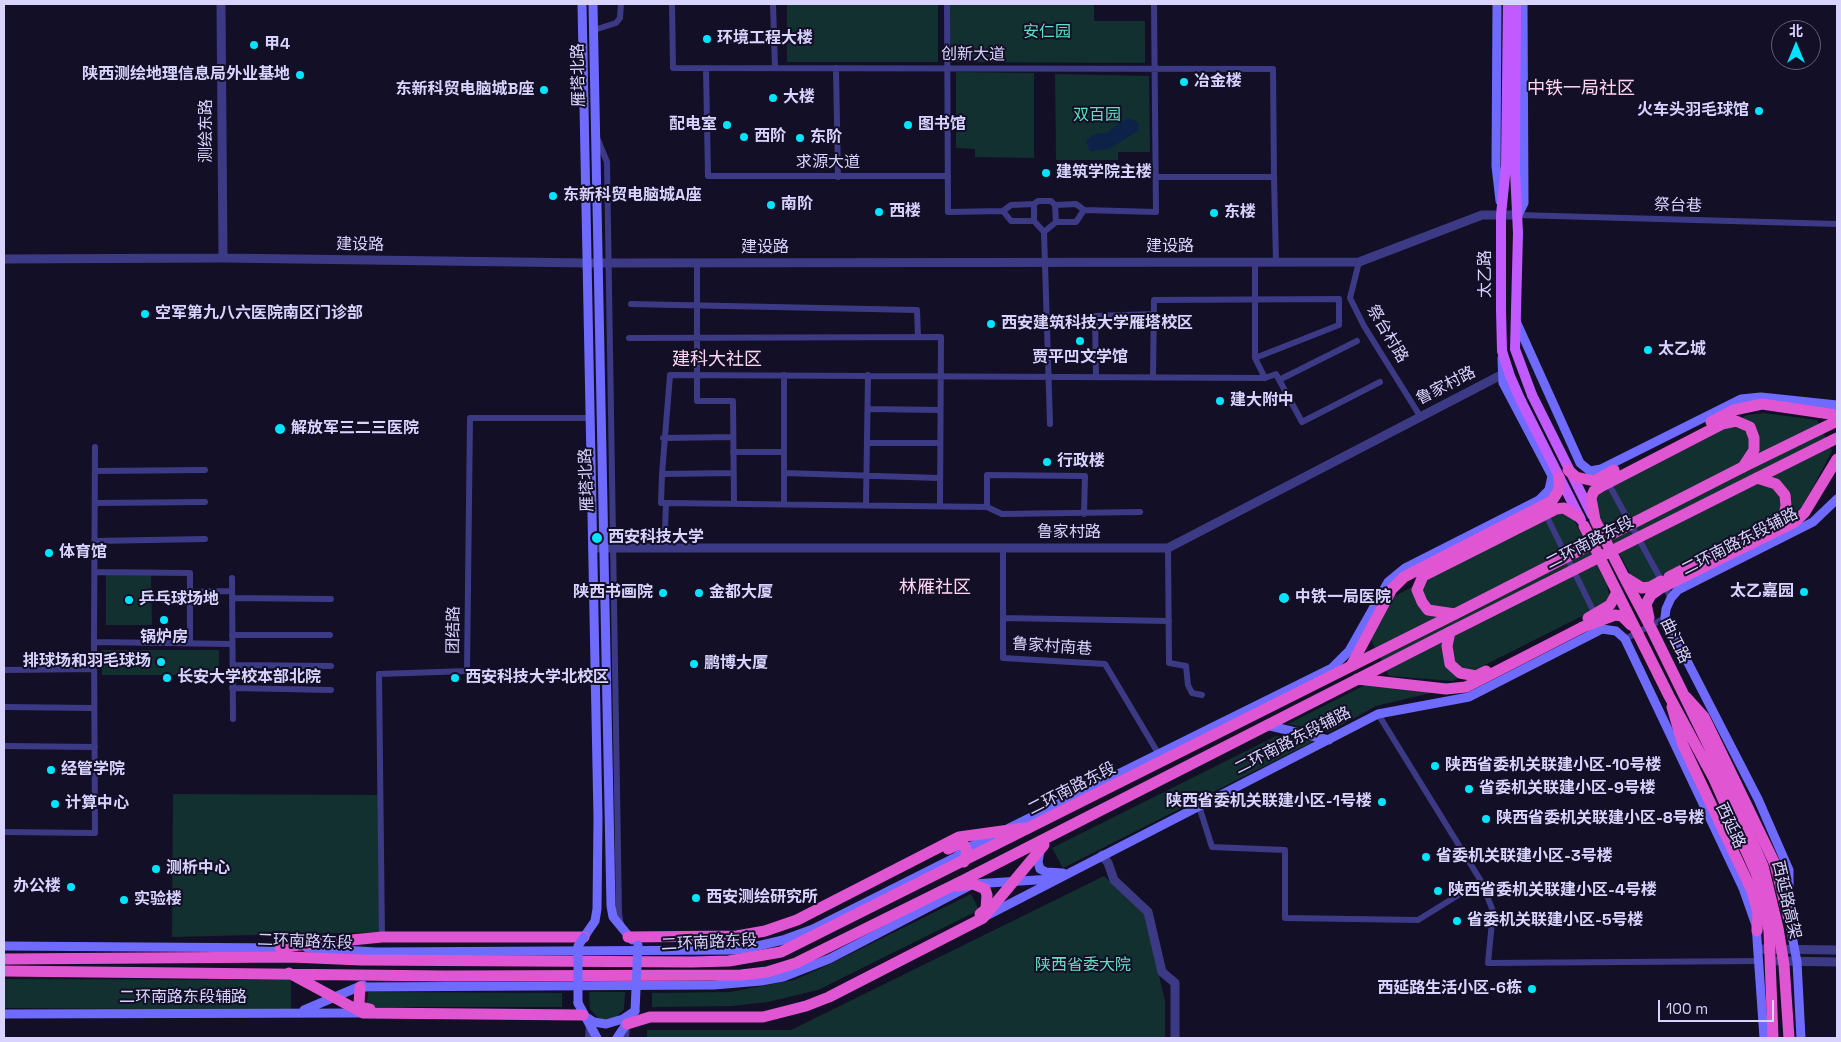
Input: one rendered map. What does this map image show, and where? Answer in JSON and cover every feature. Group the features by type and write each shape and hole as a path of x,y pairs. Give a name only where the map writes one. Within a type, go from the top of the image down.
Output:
{"highway":[{"path":"1352,664 1392,589 1404,577 1552,501 1559,490 1560,474 1594,481 1734,410 1750,405 1762,404 1837,415"},
{"path":"1595,520 1591,498 1594,491 1722,424 1736,420 1750,428 1754,438 1754,450 1744,467"},
{"name":"二环南路东段","path":"4,959 290,957 361,960 729,961 781,952 964,862 1352,664 1837,421"},
{"name":"二环南路东段","path":"1077,822 1265,725 1837,438"},
{"path":"1652,630 1646,604 1651,595 1795,522 1805,512 1837,459"},
{"path":"1624,577 1642,588 1650,587 1783,518 1786,506 1785,495 1776,484 1757,478"},
{"path":"1454,614 1428,610 1417,590 1423,576 1556,509 1564,508 1582,521"},
{"name":"曲江路","path":"1595,520 1682,692 1719,778"},
{"name":"曲江路","path":"1582,521 1669,696 1719,778"},
{"path":"1450,632 1448,646 1450,664 1460,673 1476,676 1610,605 1617,592"},
{"path":"1357,679 1446,689 1466,687 1615,614 1622,616 1637,632"},
{"path":"1682,692 1704,717 1762,835 1775,864 1789,920"},
{"path":"1669,696 1683,746 1752,891 1758,913 1757,931"},
{"name":"西延路高架","path":"1719,778 1763,896 1769,932 1773,1038"},
{"name":"西延路高架","path":"1719,778 1751,835 1770,893 1784,965 1789,1038"},
{"path":"961,885 1043,846 1065,834 1077,822"},
{"path":"948,888 1077,822"},
{"path":"626,935 737,936 766,931 797,920 959,837 1035,826"},
{"path":"638,945 652,942 741,941 780,932 807,922 958,844 967,848 967,857 964,862"},
{"path":"627,1024 650,1017 763,1017 806,1006 829,997 983,918 1043,846"},
{"path":"635,1011 748,1011 785,1005 828,991 986,909 987,895 984,889 974,884 948,888"},
{"name":"二环南路东段","path":"4,971 446,976 741,975 767,972 796,963 948,888"},
{"path":"280,947 382,937 584,937"},
{"path":"288,973 363,1013 586,1020"},
{"path":"360,987 360,1004 366,1010 563,1010 578,1003"}],"main road":[{"name":"雁塔北路","path":"578,1003 578,946 595,922 597,909 593,548 582,4"},
{"name":"雁塔北路","path":"593,4 594,132 608,548 611,906 612,917 626,935 638,945"},
{"path":"1497,4 1496,166 1501,215"},
{"name":"太乙路","path":"1508,4 1506,166 1501,215 1502,351 1521,401 1560,474 1582,521"},
{"name":"太乙路","path":"1516,4 1515,171 1518,215 1515,349 1560,474 1595,520"},
{"path":"1518,215 1524,203 1523,4"},
{"path":"1516,321 1580,462 1590,471 1600,469 1741,399 1761,397 1837,405"},
{"path":"1319,682 1349,651 1388,582 1405,568 1539,500 1560,474 1503,383 1502,351"},
{"name":"二环南路东段辅路","path":"1671,598 1678,590 1813,522 1837,499"},
{"path":"1671,598 1666,609 1666,618 1758,799 1788,870 1789,920 1797,962 1801,1038"},
{"path":"1602,629 1616,631 1625,639"},
{"name":"二环南路东段辅路","path":"983,918 1054,879 1378,714 1469,697 1602,629"},
{"name":"西延路","path":"1625,639 1743,888 1757,931 1764,1038"},
{"path":"4,946 280,947 376,952 733,950 750,948 783,940 813,929 956,857 967,848 1332,668"},
{"path":"1265,725 1329,740"},
{"path":"964,862 1004,831"},
{"path":"1043,846 1038,862 1040,868 1055,873 1066,873"},
{"path":"360,987 714,985 761,981 783,977 828,959 974,884 1054,879"},
{"path":"618,1038 635,1011 638,945"},
{"path":"289,1013 313,1008 360,987 382,974"},
{"path":"578,1003 596,1038"},
{"path":"586,1020 606,1024 623,1019 635,1011"},
{"name":"二环南路东段辅路","path":"4,1014 363,1013"}],"street":[{"name":"测绘东路","path":"221,4 222,258"},
{"path":"594,30 616,23 620,18 621,4"},
{"name":"创新大道","path":"672,4 673,68 1273,69 1274,177"},
{"path":"773,4 775,68"},
{"path":"947,4 948,212 1003,211 1011,204 1034,204 1038,201 1051,201 1055,205 1056,222"},
{"path":"1055,205 1076,204 1084,210 1156,212 1154,4"},
{"name":"求源大道","path":"706,68 708,176 948,176"},
{"path":"836,68 838,176"},
{"path":"594,132 607,162 608,548"},
{"path":"1156,176 1274,177 1276,262"},
{"path":"1034,204 1034,222"},
{"path":"1044,232 1056,222 1076,222 1084,210"},
{"path":"1003,211 1011,221 1034,222 1044,232 1047,262 1050,424"},
{"name":"建设路","path":"4,259 222,258 588,263 1359,262 1482,215 1518,215"},
{"name":"祭台巷","path":"1518,215 1837,224"},
{"path":"1255,262 1255,358 1265,378"},
{"name":"祭台村路","path":"1359,262 1350,298 1364,326 1420,416"},
{"path":"697,263 697,401 733,401 734,503"},
{"path":"1154,377 1154,300 1339,299 1339,325 1255,358"},
{"path":"631,304 917,310 918,337"},
{"path":"1096,376 1095,316 1154,314"},
{"path":"629,338 941,337 940,506"},
{"path":"1279,380 1357,341"},
{"path":"1140,512 1002,514 987,507 866,504 661,503 663,438 670,374 1265,378 1276,374 1302,422 1380,382"},
{"name":"鲁家村路","path":"593,548 1168,548 1503,374"},
{"path":"784,375 784,503"},
{"path":"866,504 868,375"},
{"path":"868,410 940,410"},
{"name":"团结路","path":"382,937 379,674 467,671 470,418 590,418"},
{"path":"663,438 733,437"},
{"path":"867,443 940,443"},
{"path":"4,832 95,832 95,447"},
{"path":"733,452 784,452"},
{"path":"1560,474 1580,462"},
{"path":"1600,469 1671,598"},
{"path":"95,471 205,470"},
{"path":"662,474 733,473"},
{"path":"784,473 939,478"},
{"path":"987,507 987,475 1084,476 1084,514"},
{"path":"1539,500 1602,629"},
{"path":"95,503 205,502"},
{"path":"665,531 666,503"},
{"path":"95,540 205,539"},
{"path":"1168,548 1169,663 1186,666 1188,685 1192,693 1202,695"},
{"name":"鲁家村南巷","path":"1003,549 1003,658 1105,664 1158,753"},
{"path":"95,572 190,573 190,643"},
{"path":"232,578 233,720"},
{"path":"190,592 331,599"},
{"path":"1003,618 1169,621"},
{"path":"1625,639 1666,618"},
{"path":"232,635 330,635"},
{"path":"94,642 232,644"},
{"path":"233,665 331,666"},
{"path":"4,670 94,669"},
{"path":"232,688 331,690"},
{"path":"4,707 94,708"},
{"path":"1378,714 1481,881 1493,910 1488,964 1837,962"},
{"path":"4,746 95,747"},
{"path":"1199,806 1212,848 1285,850 1285,918 1418,920 1481,881"},
{"path":"1102,855 1108,863 1114,880 1148,912 1162,972 1174,983 1175,1038"},
{"path":"1759,949 1837,950"},
{"path":"586,1020 588,1038"},
{"path":"626,1038 627,1024"}],"green space":[{"path":"787,4 938,4 938,62 787,62"},
{"name":"安仁园","path":"950,4 1094,4 1094,21 1145,21 1145,63 950,62"},
{"path":"956,72 1034,73 1034,158 975,157 975,149 956,148"},
{"name":"双百园","path":"1055,74 1149,76 1150,152 1118,152 1118,160 1056,160"},
{"path":"1764,413 1817,420 1832,451 1803,506 1649,585 1633,579 1595,509 1599,493 1747,415"},
{"path":"1556,511 1572,516 1607,584 1609,595 1604,605 1453,681 1389,676 1370,638 1395,596"},
{"name":"乒乓球场地","path":"106,575 151,575 152,625 106,625"},
{"name":"排球场和羽毛球场","path":"102,650 219,650 219,675 102,675"},
{"path":"1365,685 1435,692 1376,706 1329,732 1288,724"},
{"path":"1276,736 1314,741 1063,868 1052,848"},
{"path":"173,794 381,795 382,932 172,937"},
{"name":"陕西省委大院","path":"1104,876 1144,912 1165,1001 1165,1038 647,1038 647,1030 791,1030"},
{"path":"971,894 979,910 818,990 768,1002 732,1006 652,1007 652,993 730,992 794,980"},
{"path":"4,979 291,980 291,1010 4,1008"},
{"path":"368,992 562,993 562,1007 370,1007 367,1004"},
{"path":"589,992 625,992 624,1009 616,1017 605,1020 598,1018 590,1009"}],"water":[{"path":"1127,119 1134,120 1139,124 1139,130 1109,149 1090,151 1086,141 1094,134 1107,133"}],"place":[{"name":"环境工程大楼","path":"707,39"},
{"name":"甲4","path":"254,45"},
{"name":"陕西测绘地理信息局外业基地","path":"300,75"},
{"name":"冶金楼","path":"1184,82"},
{"name":"东新科贸电脑城B座","path":"544,90"},
{"name":"大楼","path":"773,98"},
{"name":"火车头羽毛球馆","path":"1759,111"},
{"name":"配电室","path":"727,125"},
{"name":"图书馆","path":"908,125"},
{"name":"西阶","path":"744,137"},
{"name":"东阶","path":"800,138"},
{"name":"建筑学院主楼","path":"1046,173"},
{"name":"东新科贸电脑城A座","path":"553,196"},
{"name":"南阶","path":"771,205"},
{"name":"西楼","path":"879,212"},
{"name":"东楼","path":"1214,213"},
{"name":"空军第九八六医院南区门诊部","path":"145,314"},
{"name":"西安建筑科技大学雁塔校区","path":"991,324"},
{"name":"贾平凹文学馆","path":"1080,341"},
{"name":"太乙城","path":"1648,350"},
{"name":"建大附中","path":"1220,401"},
{"name":"解放军三二三医院","path":"280,429"},
{"name":"行政楼","path":"1047,462"},
{"name":"西安科技大学","path":"597,538"},
{"name":"体育馆","path":"49,553"},
{"name":"太乙嘉园","path":"1804,592"},
{"name":"陕西书画院","path":"663,593"},
{"name":"金都大厦","path":"699,593"},
{"name":"中铁一局医院","path":"1284,598"},
{"name":"乒乓球场地","path":"129,600"},
{"name":"锅炉房","path":"164,620"},
{"name":"排球场和羽毛球场","path":"161,662"},
{"name":"鹏博大厦","path":"694,664"},
{"name":"长安大学校本部北院","path":"167,678"},
{"name":"西安科技大学北校区","path":"455,678"},
{"name":"陕西省委机关联建小区-10号楼","path":"1435,766"},
{"name":"经管学院","path":"51,770"},
{"name":"省委机关联建小区-9号楼","path":"1469,789"},
{"name":"陕西省委机关联建小区-1号楼","path":"1382,802"},
{"name":"计算中心","path":"55,804"},
{"name":"陕西省委机关联建小区-8号楼","path":"1486,819"},
{"name":"省委机关联建小区-3号楼","path":"1426,857"},
{"name":"测析中心","path":"156,869"},
{"name":"办公楼","path":"71,887"},
{"name":"陕西省委机关联建小区-4号楼","path":"1438,891"},
{"name":"西安测绘研究所","path":"696,898"},
{"name":"实验楼","path":"124,900"},
{"name":"省委机关联建小区-5号楼","path":"1457,921"},
{"name":"西延路生活小区-6栋","path":"1532,989"}],"district":[{"name":"中铁一局社区","path":"1581,89"},
{"name":"建科大社区","path":"717,360"},
{"name":"林雁社区","path":"935,588"}]}
